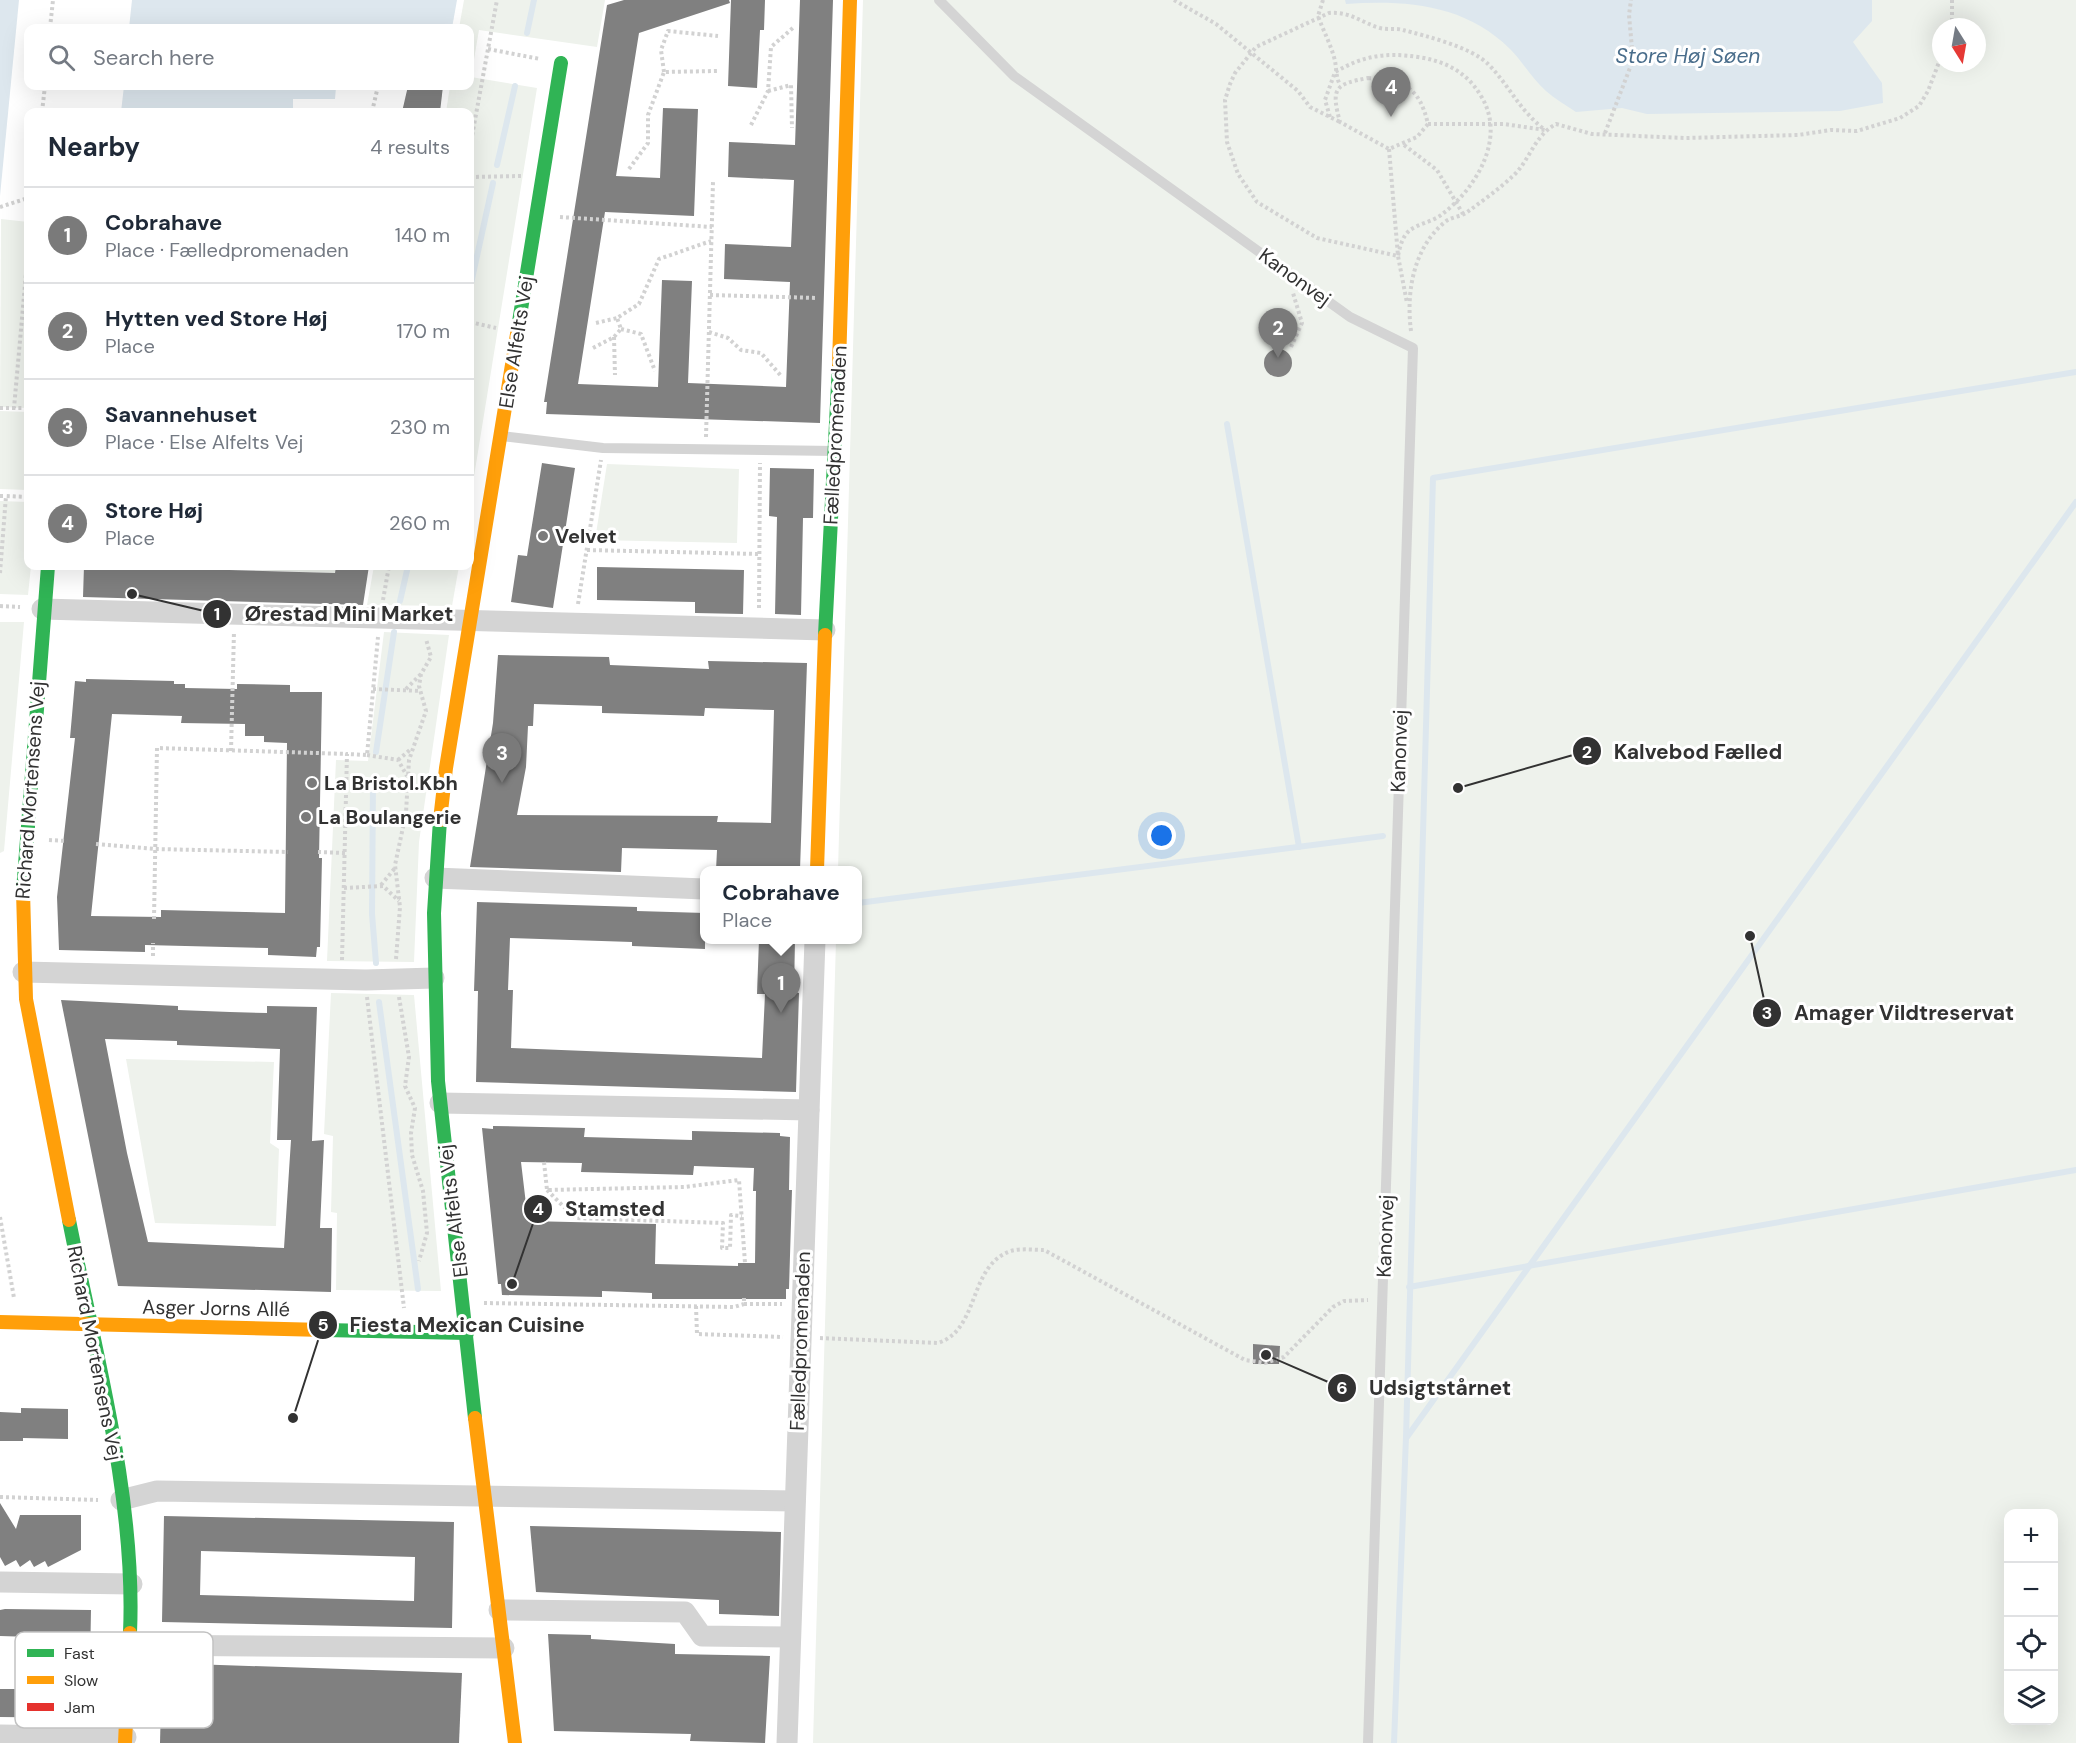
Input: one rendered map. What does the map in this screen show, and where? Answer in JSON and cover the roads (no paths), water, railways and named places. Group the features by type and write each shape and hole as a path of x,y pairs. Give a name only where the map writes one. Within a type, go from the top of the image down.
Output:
{"street":[{"name":"Fælledpromenaden","path":"817,866 825,630 836,451 850,0"},
{"name":"Else Alfelts Vej","path":"515,1743 440,1103 434,978 435,878 443,793 561,63"},
{"name":"Richard Mortensens Vej","path":"47,570 42,609 24,845 23,972 30,1020 115,1452 132,1584 130,1632"},
{"path":"42,609 234,612 825,630"},
{"path":"435,878 700,889"},
{"name":"Fælledpromenaden","path":"787,1743 815,944"},
{"path":"23,972 366,980 434,978"},
{"path":"440,1103 809,1110"},
{"name":"Asger Jorns Allé","path":"0,1322 467,1334"},
{"path":"122,1500 157,1491 485,1498 795,1501"},
{"path":"0,1582 132,1584"},
{"path":"499,1610 685,1612 702,1636 790,1637"},
{"path":"213,1646 504,1648"},
{"name":"Richard Mortensens Vej","path":"0,1735 125,1740"}],"lane":[{"name":"Kanonvej","path":"939,0 1014,76 1350,316 1413,348 1368,1743"},
{"path":"500,435 603,448 836,451"}],"water":[{"path":"0,0 19,0 0,196"},
{"path":"132,0 457,0 453,24 129,24"},
{"name":"Store Høj Søen","path":"1345,0 1872,0 1872,21 1853,42 1882,83 1883,103 1840,111 1647,114 1622,108 1576,112 1546,91 1510,49 1474,22 1433,8 1390,3 1346,4"},
{"path":"124,90 336,90 335,99 293,99 293,108 121,108"}],"waterway":[{"path":"527,33 534,0"},
{"path":"497,165 515,86"},
{"path":"474,270 493,183"},
{"path":"1394,1743 1406,1437 1433,478 2076,372"},
{"path":"1227,424 1299,847"},
{"path":"1407,1437 2076,502"},
{"path":"400,601 407,570"},
{"path":"376,752 394,632"},
{"path":"373,782 372,914 376,963"},
{"path":"862,902 1383,836"},
{"path":"379,1002 418,1289"},
{"path":"1409,1287 2076,1170"}],"place":[{"name":"Store Høj","path":"1391,117"},
{"name":"Hytten ved Store Høj","path":"1278,358"},
{"name":"Velvet","path":"543,536"},
{"name":"Ørestad Mini Market","path":"132,594"},
{"name":"La Bristol.Kbh","path":"312,783"},
{"name":"Savannehuset","path":"502,783"},
{"name":"Kalvebod Fælled","path":"1458,788"},
{"name":"La Boulangerie","path":"306,817"},
{"name":"Amager Vildtreservat","path":"1750,936"},
{"name":"Cobrahave","path":"781,1013"},
{"name":"Stamsted","path":"512,1284"},
{"name":"Udsigtstårnet","path":"1266,1355"},
{"name":"Fiesta Mexican Cuisine","path":"293,1418"}]}
